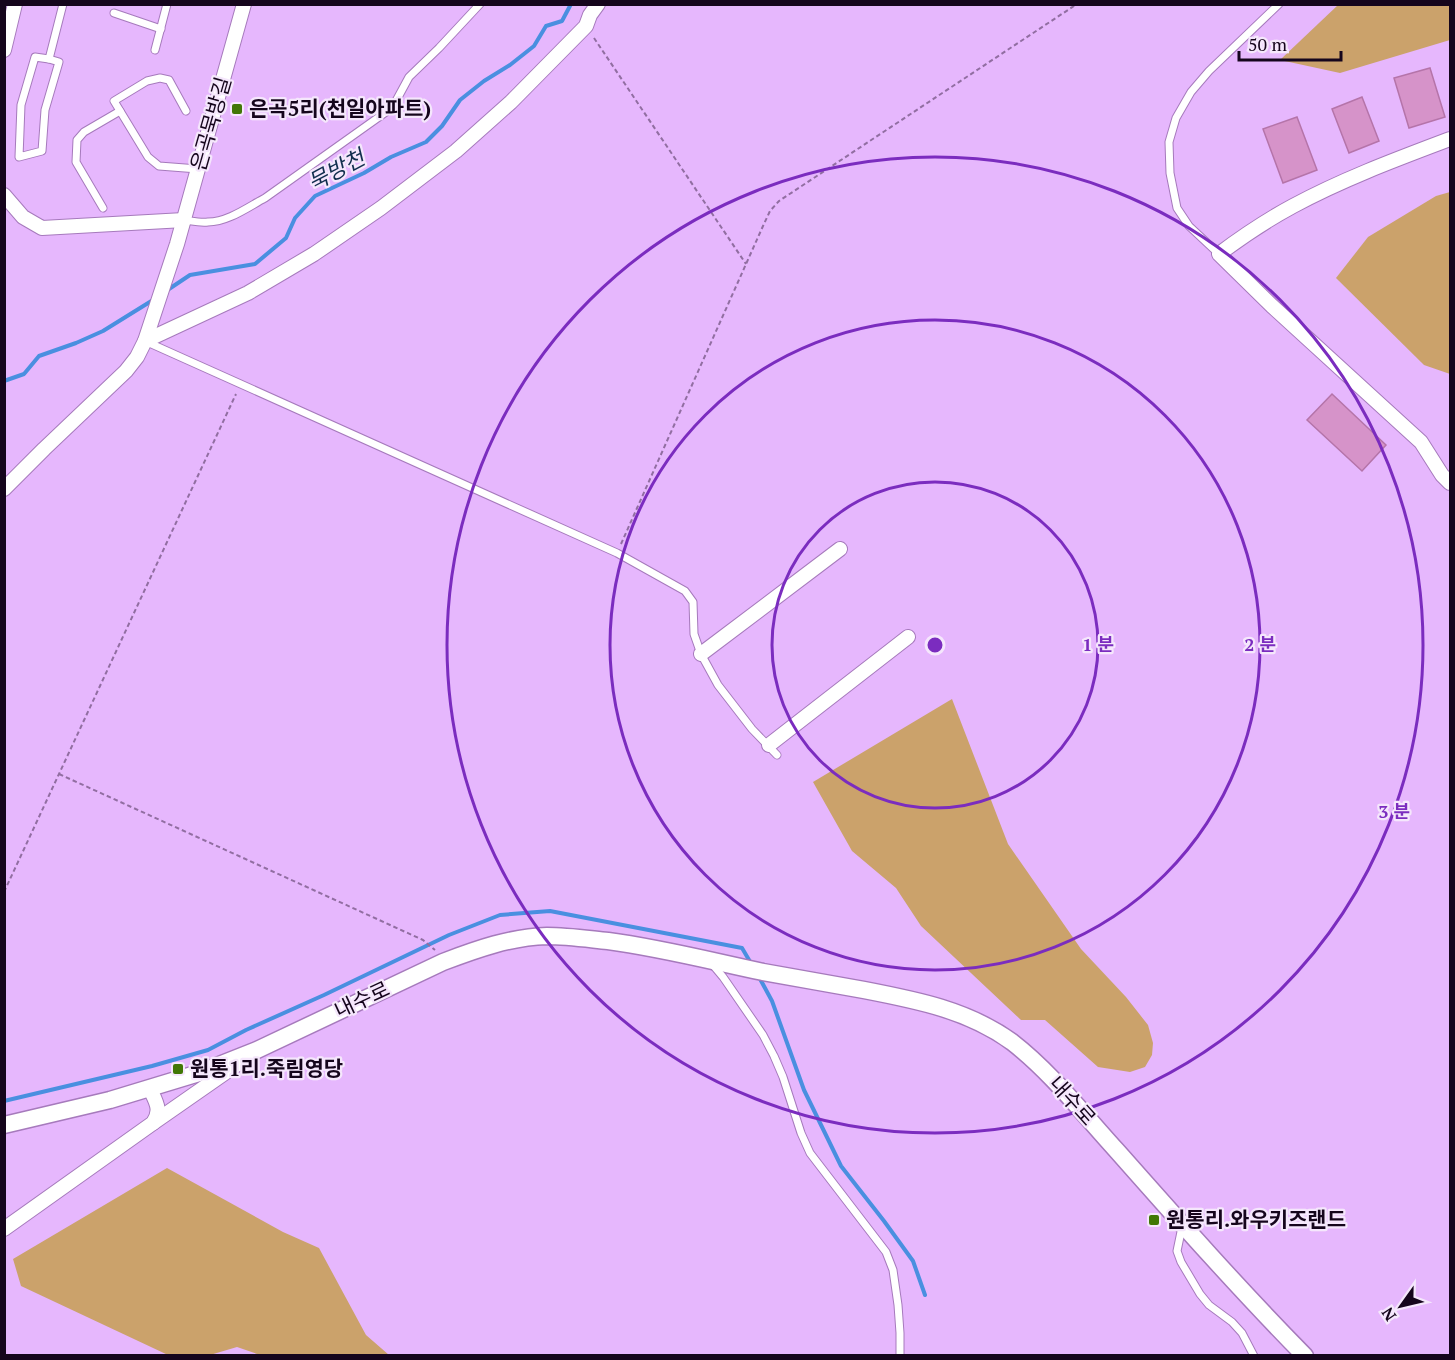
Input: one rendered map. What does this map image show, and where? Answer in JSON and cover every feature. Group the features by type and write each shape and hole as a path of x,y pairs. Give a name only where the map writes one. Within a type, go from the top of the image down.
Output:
{"street":[{"name":"은곡묵방길","path":"145,341 177,244 244,4"},
{"path":"4,489 126,371 137,357 145,341 248,293 314,254 381,208 456,151 503,110 586,26 598,4"},
{"path":"4,50 10,9"},
{"path":"1450,140 1404,156 1294,205 1219,254 1272,306 1421,442 1442,475 1450,483"},
{"path":"4,195 23,217 42,228 184,220"},
{"path":"701,654 840,549"},
{"path":"773,750 908,637"},
{"name":"내수로","path":"4,1125 110,1100 199,1073 257,1050 473,950 519,939 547,936 615,942 659,949 926,1003 960,1013 987,1026 1012,1042 1047,1073 1182,1225 1305,1356"},
{"path":"4,1229 257,1050"},
{"path":"150,1089 159,1106 153,1123"}],"lane":[{"path":"49,59 63,4"},
{"path":"155,50 167,4"},
{"path":"184,220 209,223 244,210 265,198 386,112 396,101 409,77 480,4"},
{"path":"1219,254 1189,226 1177,208 1170,173 1169,142 1176,118 1191,92 1209,71 1279,4"},
{"path":"114,13 160,28"},
{"path":"35,57 49,59 58,62 45,110 42,151 19,157 21,105 35,57"},
{"path":"186,111 169,80 159,78 147,81 114,101 148,157 159,165 198,169"},
{"path":"103,208 76,162 77,140 84,132 120,111"},
{"path":"145,341 617,553 685,591 693,602 694,634 701,654 718,685 752,729 773,750"},
{"path":"707,959 723,976 763,1035 783,1077 810,1153 886,1252 893,1270 900,1333 900,1356"},
{"path":"1182,1225 1177,1251 1181,1262 1209,1305 1232,1322 1242,1333 1254,1356"}],"path":[{"path":"617,553 746,264 770,212 779,201 1077,4"},
{"path":"586,26 746,264"},
{"path":"4,892 241,384"},
{"path":"58,774 423,940 439,953 443,962"}],"shaded area":[{"path":"1338,5 1450,5 1450,40 1340,73 1280,60"},
{"path":"1450,192 1450,374 1424,365 1336,278 1368,237 1436,196"},
{"path":"952,699 1008,844 1081,949 1126,997 1148,1025 1153,1043 1152,1055 1145,1067 1130,1072 1098,1067 1045,1020 1021,1020 921,926 896,888 852,851 813,782"},
{"path":"167,1168 283,1232 319,1248 366,1335 389,1355 260,1355 237,1347 210,1355 168,1355 21,1286 13,1259"}],"building":[{"path":"1430,68 1445,117 1409,128 1394,78"},
{"path":"1362,97 1379,141 1349,153 1332,109"},
{"path":"1297,117 1317,170 1283,183 1263,129"},
{"path":"1332,394 1386,445 1362,471 1307,420"}],"waterway":[{"name":"묵방천","path":"166,291 190,275 255,264 286,238 295,218 315,196 364,173 391,157 426,142 442,126 460,100 534,46 546,26 562,21 571,4"},
{"name":"묵방천","path":"4,381 24,374 39,356 103,331 153,300"},
{"path":"4,1101 152,1066 208,1050 449,935 500,915 550,911 742,948 752,965"},
{"path":"759,977 772,1001 804,1090 841,1166 913,1261 925,1295"}],"place":[{"name":"은곡5리(천일아파트)","path":"237,109"},
{"name":"원통1리.죽림영당","path":"178,1069"},
{"name":"원통리.와우키즈랜드","path":"1154,1220"}]}
